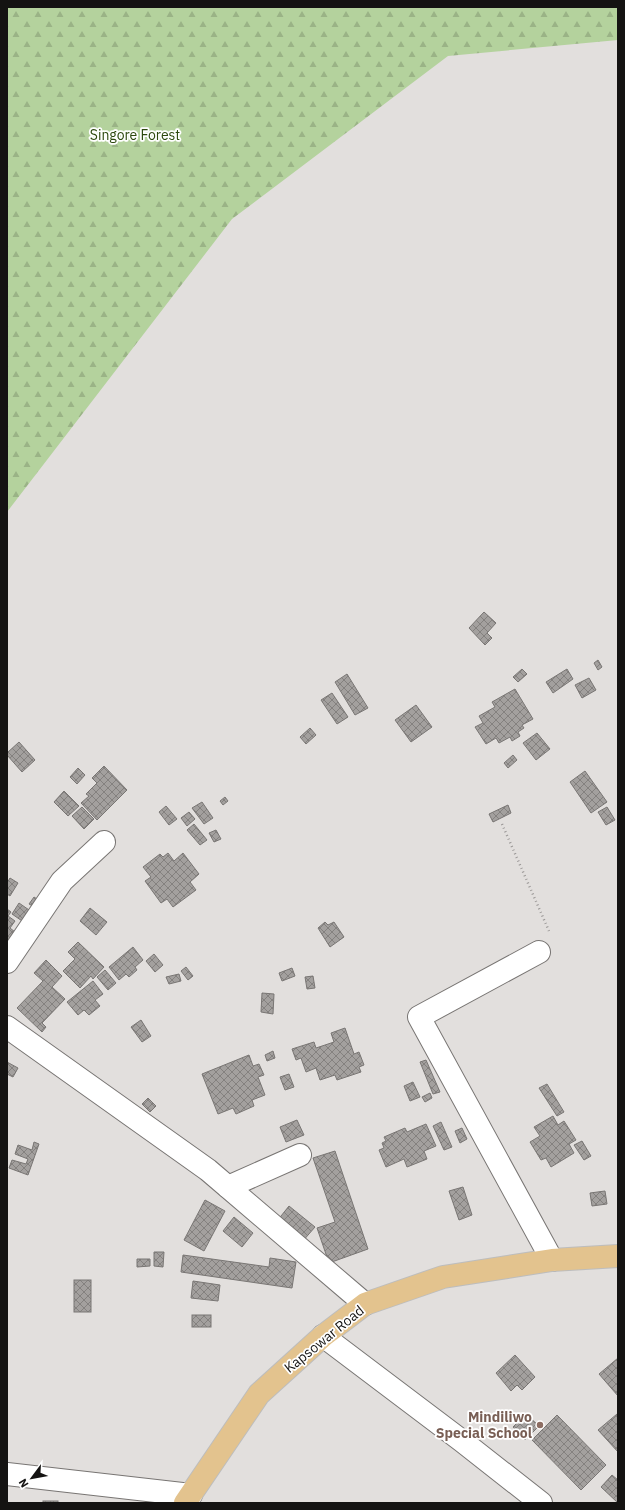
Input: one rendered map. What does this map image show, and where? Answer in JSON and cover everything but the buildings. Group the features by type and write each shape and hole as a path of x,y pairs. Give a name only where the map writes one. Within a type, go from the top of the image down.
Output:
{"main road":[{"name":"Kapsowar Road","path":"188,1499 258,1394 323,1336 365,1304 443,1276 552,1260 618,1256"}],"street":[{"path":"7,962 62,881 104,842"},
{"path":"539,952 419,1017 552,1260"},
{"path":"7,1027 208,1170 365,1304"},
{"path":"228,1187 300,1155"},
{"path":"323,1336 541,1503"},
{"path":"7,1474 188,1499"}],"path":[{"path":"502,824 550,935 539,952"}],"green space":[{"name":"Singore Forest","path":"7,7 618,7 618,40 448,56 232,219 7,512"}],"place":[{"name":"Mindiliwo Special School","path":"540,1425"}]}
